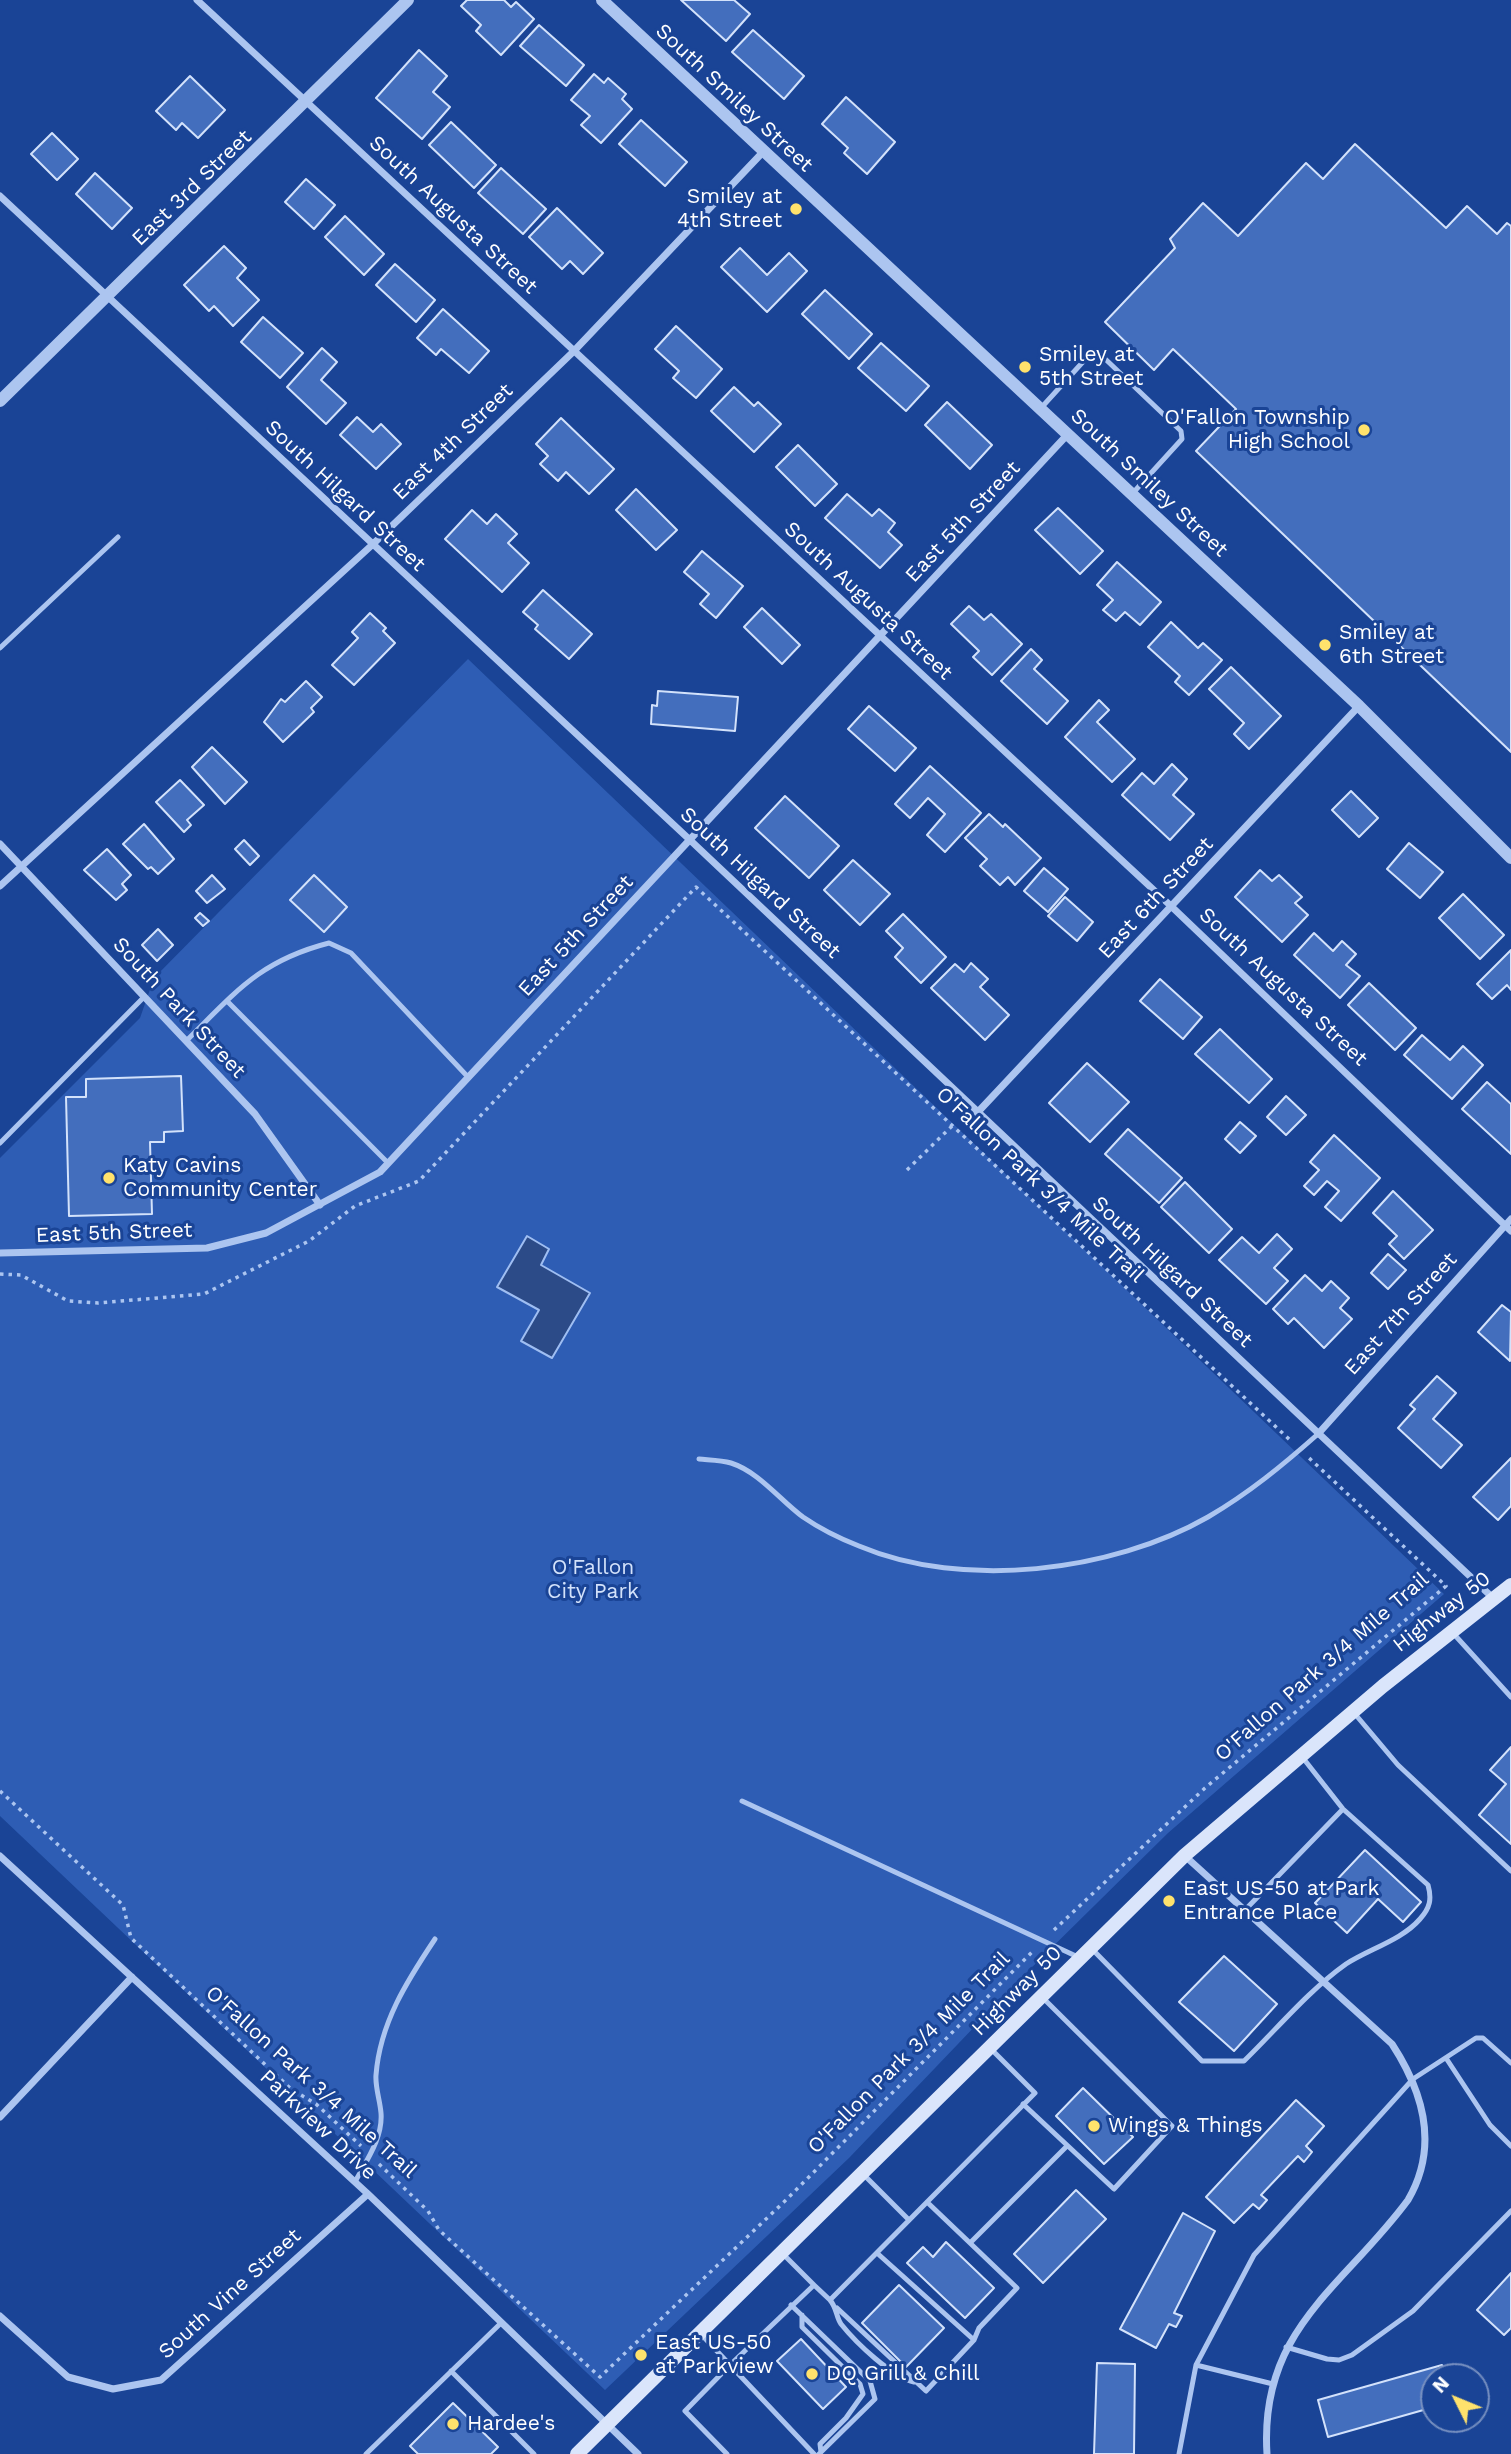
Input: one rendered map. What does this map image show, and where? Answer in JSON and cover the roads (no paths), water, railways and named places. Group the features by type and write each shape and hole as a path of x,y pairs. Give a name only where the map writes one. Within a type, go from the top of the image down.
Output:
{"main road":[{"name":"Highway 50","path":"577,2454 1185,1855 1353,1711 1511,1585"}],"street":[{"name":"South Augusta Street","path":"197,0 1172,907 1508,1228"},
{"name":"East 3rd Street","path":"0,401 408,0"},
{"name":"South Smiley Street","path":"602,0 1359,706 1511,858"},
{"name":"East 4th Street","path":"0,886 372,545 573,352 763,152"},
{"name":"South Hilgard Street","path":"0,196 690,839 976,1113 1493,1598"},
{"name":"East 5th Street","path":"0,1253 207,1248 266,1233 380,1172 1068,434"},
{"name":"East 6th Street","path":"976,1113 1359,706"},
{"name":"South Park Street","path":"0,844 255,1114 320,1205"},
{"name":"East 7th Street","path":"1318,1434 1508,1228 1511,1219"},
{"path":"1185,1855 1392,2044 1413,2078 1425,2128 1425,2158 1420,2179 1393,2220 1312,2308 1286,2347 1268,2407 1267,2454"},
{"name":"Parkview Drive","path":"0,1856 368,2194 638,2454"},
{"path":"0,2117 132,1977"},
{"name":"South Vine Street","path":"0,2315 68,2377 113,2389 161,2380 368,2194"}],"lane":[{"path":"1040,408 1091,354 1100,354 1181,432 1182,439 1132,494"},
{"path":"0,648 118,537"},
{"path":"186,1041 259,971 284,958 329,943 351,953 468,1077"},
{"path":"0,1143 144,997"},
{"path":"227,1001 388,1163"},
{"path":"699,1459 732,1463 754,1477 804,1518 861,1547 923,1564 985,1572 1059,1566 1145,1546 1206,1518 1266,1480 1318,1434"},
{"path":"1451,1631 1511,1697"},
{"path":"1353,1711 1398,1765 1511,1871"},
{"path":"742,1801 1042,1942 1086,1953 1202,2061 1244,2061 1324,1982 1348,1964 1418,1922 1428,1909 1431,1895 1428,1885 1411,1867 1343,1809 1301,1756"},
{"path":"1245,1910 1343,1809"},
{"path":"355,2182 378,2139 381,2116 376,2077 385,2027 402,1989 435,1938"},
{"path":"1023,2104 1114,2189 1172,2126 1041,1996"},
{"path":"1179,2454 1196,2365 1254,2255 1413,2078 1476,2038 1483,2038 1511,2063"},
{"path":"830,2301 1035,2093 989,2048"},
{"path":"1446,2057 1490,2125 1511,2146"},
{"path":"970,2243 1066,2147"},
{"path":"862,2173 909,2220"},
{"path":"781,2253 926,2391 974,2340 979,2328 1017,2288 927,2202"},
{"path":"1286,2347 1327,2359 1339,2360 1352,2355 1413,2311 1511,2211"},
{"path":"877,2253 974,2340"},
{"path":"727,2454 685,2411 814,2285"},
{"path":"791,2305 870,2381 874,2390 875,2399 818,2453"},
{"path":"802,2315 802,2327 860,2384 863,2394 846,2418 820,2444 818,2453"},
{"path":"366,2454 501,2323"},
{"path":"700,2333 818,2453"},
{"path":"1196,2365 1273,2384"},
{"path":"452,2371 534,2454"}],"place":[{"name":"Smiley at 4th Street","path":"796,209"},
{"name":"Smiley at 5th Street","path":"1025,367"},
{"name":"O'Fallon Township High School","path":"1364,430"},
{"name":"Smiley at 6th Street","path":"1325,645"},
{"name":"Katy Cavins Community Center","path":"109,1178"},
{"name":"East US-50 at Park Entrance Place","path":"1169,1901"},
{"name":"Wings & Things","path":"1094,2126"},
{"name":"East US-50 at Parkview","path":"641,2355"},
{"name":"DQ Grill & Chill","path":"812,2374"},
{"name":"Hardee's","path":"453,2424"}],"park label":[{"name":"O'Fallon City Park","path":"593,1580"}]}
